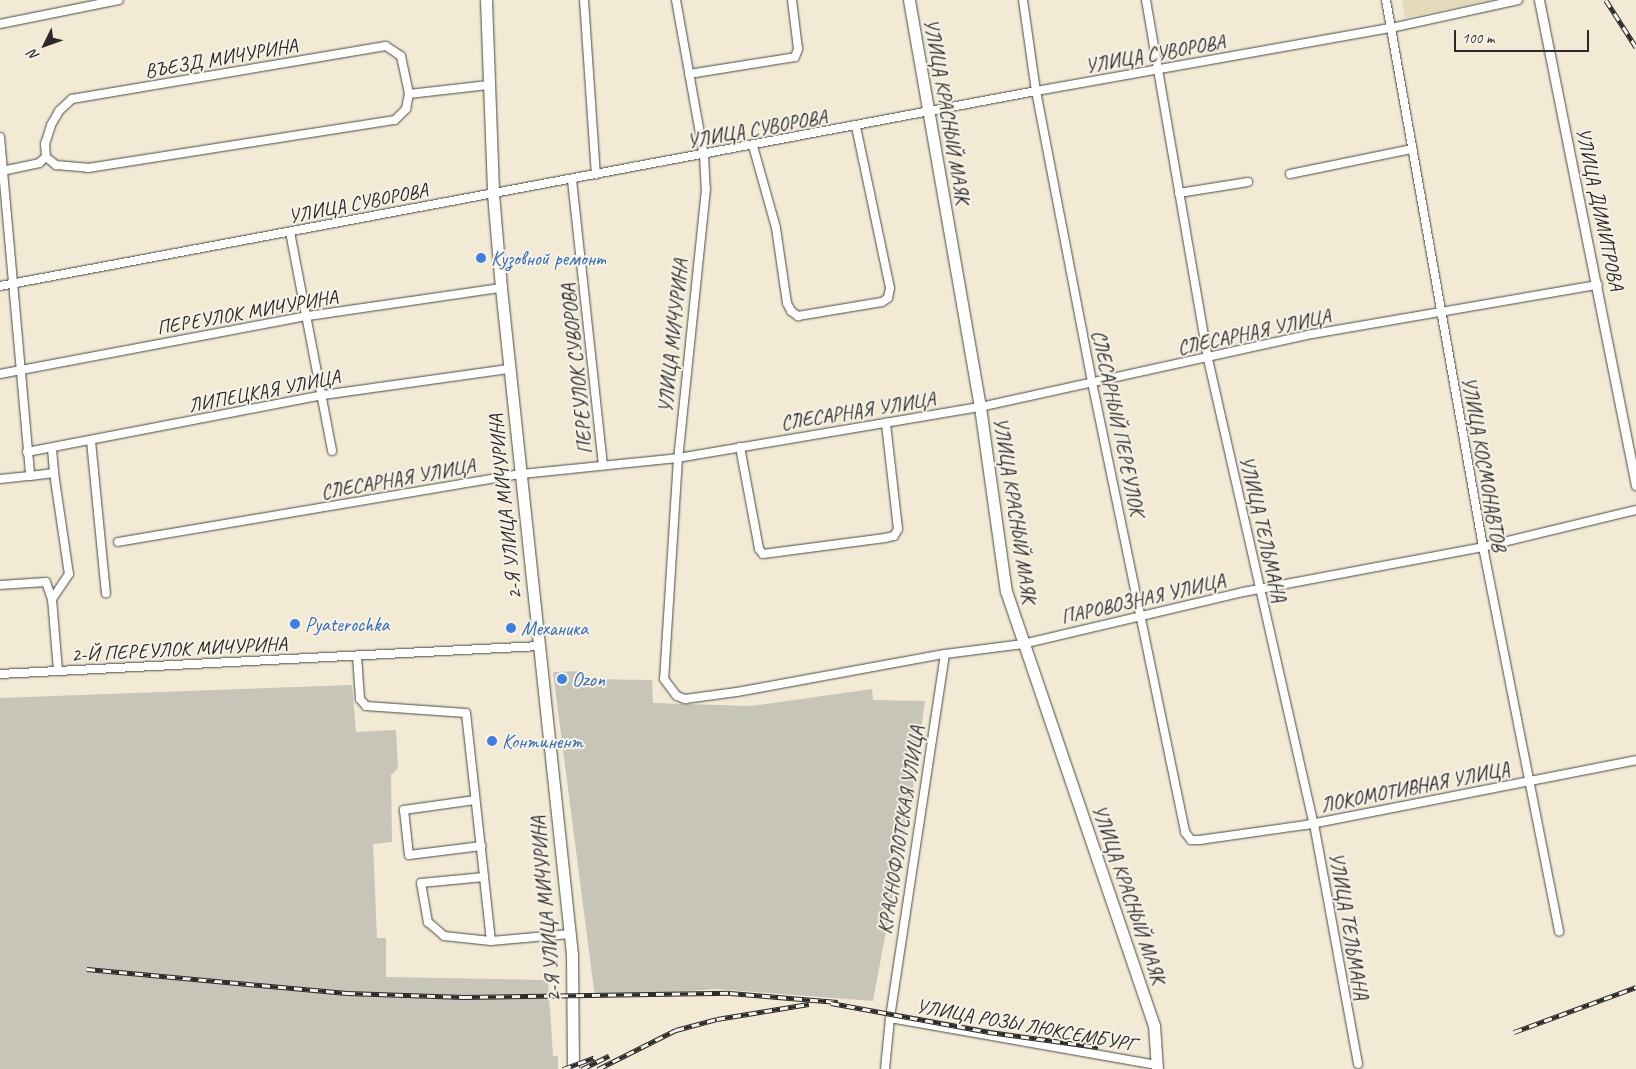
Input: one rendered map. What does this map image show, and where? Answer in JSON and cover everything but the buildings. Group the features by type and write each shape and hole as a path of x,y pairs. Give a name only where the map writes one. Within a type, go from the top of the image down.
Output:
{"main road":[{"name":"2-Я УЛИЦА МИЧУРИНА","path":"486,0 493,194 508,369 570,934 574,986 573,1069"},
{"name":"УЛИЦА КРАСНЫЙ МАЯК","path":"909,0 980,407 1006,591 1154,1025 1157,1067"}],"street":[{"path":"0,24 119,0"},
{"path":"584,0 596,175"},
{"name":"УЛИЦА МИЧУРИНА","path":"664,678 678,458 706,189 704,155 676,0"},
{"path":"689,74 795,57 798,49 792,0"},
{"name":"СЛЕСАРНЫЙ ПЕРЕУЛОК","path":"1023,0 1036,91 1092,382 1185,832 1191,840 1200,840"},
{"name":"УЛИЦА ТЕЛЬМАНА","path":"1146,0 1208,359 1314,824 1358,1064"},
{"name":"УЛИЦА КОСМОНАВТОВ","path":"1386,0 1483,547 1559,932"},
{"name":"УЛИЦА СУВОРОВА","path":"0,286 928,114 1036,91 1158,71 1390,28 1518,0"},
{"name":"УЛИЦА ДИМИТРОВА","path":"1539,0 1598,285 1636,485"},
{"name":"ВЪЕЗД МИЧУРИНА","path":"46,157 45,144 58,111 72,100 82,98 386,46 401,56 409,94"},
{"path":"2,171 39,163 46,157 56,165 88,168 395,120 406,109 409,94 488,85"},
{"path":"753,146 776,228 786,303 790,311 798,316 882,302 888,298 890,288 856,127"},
{"path":"0,137 30,476"},
{"path":"1290,174 1412,149"},
{"name":"ПЕРЕУЛОК СУВОРОВА","path":"572,180 603,465"},
{"path":"1179,193 1248,182"},
{"path":"290,232 308,316 332,452"},
{"name":"СЛЕСАРНАЯ УЛИЦА","path":"118,542 521,474 678,458 980,407 1208,359 1313,334 1598,285"},
{"name":"ПЕРЕУЛОК МИЧУРИНА","path":"0,374 308,316 501,288"},
{"name":"ЛИПЕЦКАЯ УЛИЦА","path":"27,452 52,449 323,395 508,369"},
{"path":"740,447 759,549 763,554 885,538 894,536 898,529 886,423"},
{"path":"91,441 106,593"},
{"path":"52,449 69,574 52,599"},
{"path":"0,479 54,473"},
{"name":"ПАРОВОЗНАЯ УЛИЦА","path":"664,678 670,692 685,699 945,654 1023,644 1260,589 1483,547 1636,510"},
{"path":"0,585 46,582 52,599 58,671"},
{"name":"2-Й ПЕРЕУЛОК МИЧУРИНА","path":"0,674 539,646"},
{"name":"КРАСНОФЛОТСКАЯ УЛИЦА","path":"884,1069 890,1014 945,654"},
{"path":"357,656 360,700 366,706 466,713 490,941"},
{"name":"ЛОКОМОТИВНАЯ УЛИЦА","path":"1200,840 1314,824 1636,760"},
{"path":"475,800 404,810 409,855 481,846"},
{"path":"484,877 421,883 424,911 428,922 444,936 490,941 570,934"},
{"name":"УЛИЦА РОЗЫ ЛЮКСЕМБУРГ","path":"890,1014 1157,1067"}],"shaded area":[{"path":"1402,0 1490,0 1405,18"},
{"path":"584,671 584,679 652,680 653,703 751,706 872,689 873,700 925,701 913,787 873,1001 716,989 595,998 553,672"},
{"path":"352,685 356,732 396,730 398,768 391,775 392,842 373,844 377,938 386,938 386,977 548,980 553,1056 558,1056 558,1069 0,1069 0,698"}],"railway":[{"path":"1606,0 1636,47"},
{"path":"87,969 347,993 464,997 730,993 838,1002"},
{"path":"1514,1032 1636,987"},
{"path":"831,1003 989,1032 1098,1047"},
{"path":"598,1069 676,1030 717,1019 809,1004"},
{"path":"582,1069 609,1056"},
{"path":"563,1069 594,1058"}],"place":[{"name":"Кузовной ремонт","path":"481,258"},
{"name":"Pyaterochka","path":"295,624"},
{"name":"Механика","path":"511,628"},
{"name":"Ozon","path":"562,679"},
{"name":"Континент","path":"492,741"}]}
